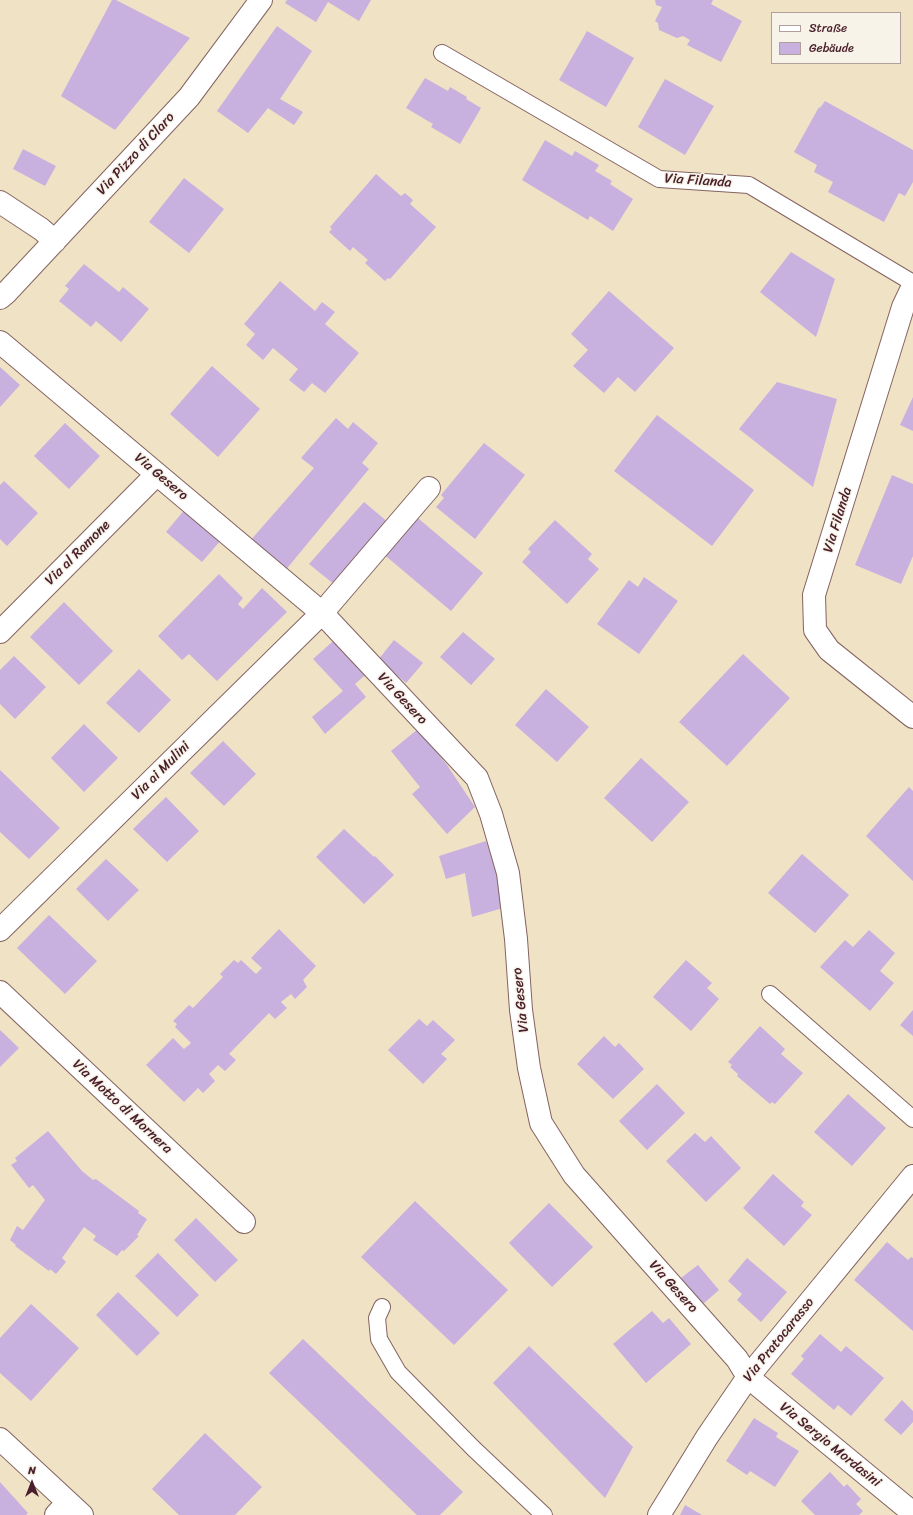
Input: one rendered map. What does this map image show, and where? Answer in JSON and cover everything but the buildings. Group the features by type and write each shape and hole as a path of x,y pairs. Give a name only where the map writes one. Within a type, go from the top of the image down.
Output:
{"street":[{"name":"Via Pizzo di Claro","path":"0,298 190,97 261,0"},
{"path":"0,202 41,229 55,241"},
{"name":"Via Filanda","path":"913,286 903,307 814,595 815,630 829,650 913,717"},
{"name":"Via Gesero","path":"0,342 322,613 477,778 491,814 508,873 516,939 521,1010 529,1068 541,1123 574,1175 737,1359 748,1378"},
{"name":"Via al Ramone","path":"0,632 157,474"},
{"path":"322,613 429,488"},
{"name":"Via ai Mulini","path":"4,918 322,613"},
{"name":"Via Motto di Mornera","path":"0,992 244,1222"},
{"name":"Via Pratocarasso","path":"659,1515 707,1437 748,1378 913,1176"},
{"name":"Via Sergio Mordasini","path":"748,1378 913,1513"},
{"path":"0,1438 69,1511"}],"lane":[{"name":"Via Filanda","path":"442,53 659,179 749,185 913,283"},
{"path":"770,994 913,1119"},
{"path":"382,1307 376,1318 379,1339 398,1372 474,1449 544,1515"}]}
